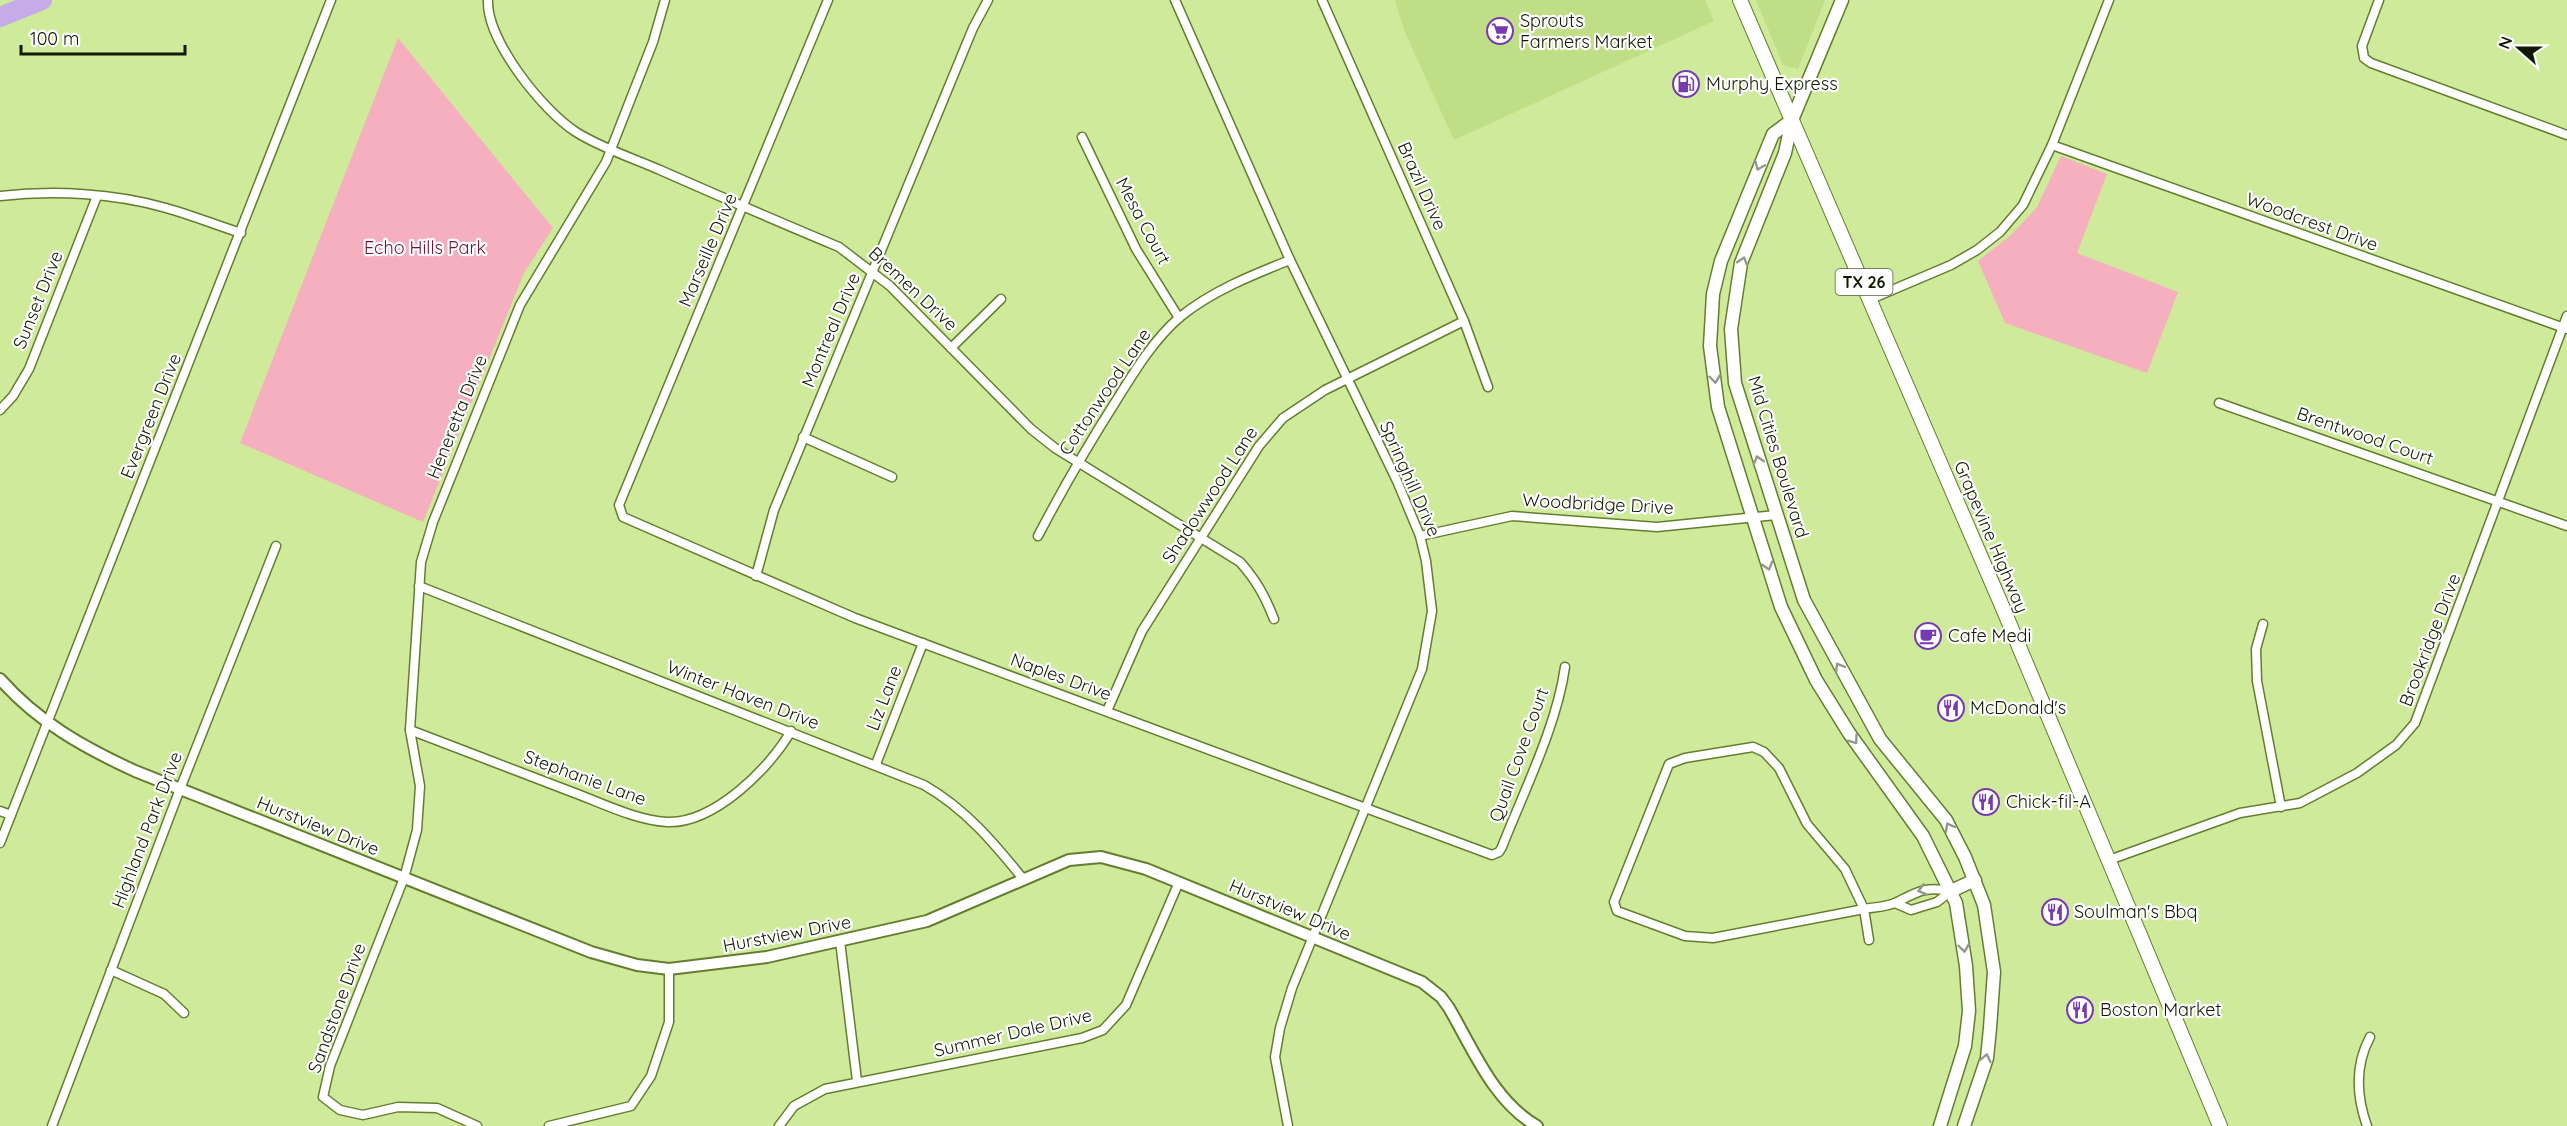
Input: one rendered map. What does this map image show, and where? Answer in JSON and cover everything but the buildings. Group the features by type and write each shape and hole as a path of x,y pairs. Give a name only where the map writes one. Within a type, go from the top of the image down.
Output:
{"main road":[{"name":"TX 26","path":"1740,0 1871,299"},
{"path":"1842,0 1792,120 1773,134 1730,235 1713,294 1710,346 1718,407 1781,607 1816,680 1850,733 1923,836 1951,891 1959,918 1966,966 1969,1011 1965,1046 1940,1126"},
{"name":"Mid Cities Boulevard","path":"1792,120 1785,153 1741,263 1731,329 1735,383 1804,600 1880,740 1946,820 1975,880 1989,926 1994,972 1987,1058 1964,1126"},
{"name":"Grapevine Highway","path":"1871,299 2220,1126"},
{"path":"1951,891 1975,880"},
{"path":"1947,1106 1969,1114"}],"street":[{"name":"Evergreen Drive","path":"0,843 331,0"},
{"name":"Bremen Drive","path":"488,0 489,20 501,46 536,93 567,126 612,149 839,247 873,272 1031,429 1076,462 1239,562 1255,578 1274,619"},
{"name":"Heneretta Drive","path":"404,878 417,830 420,786 410,730 421,562 433,522 520,305 612,149 653,42 665,0"},
{"name":"Marseille Drive","path":"620,512 619,505 828,0"},
{"name":"Montreal Drive","path":"756,576 774,510 803,437 973,28 988,0"},
{"name":"Springhill Drive","path":"1175,0 1290,260 1397,481 1420,536 1431,592 1426,651 1411,698 1292,988 1280,1028 1275,1057 1288,1126"},
{"name":"Brazil Drive","path":"1322,0 1464,321 1488,387"},
{"path":"1871,299 1951,265 1977,250 2000,232 2023,205 2052,145 2109,0"},
{"path":"2379,0 2361,52 2371,63 2567,135"},
{"name":"Mesa Court","path":"1082,137 1136,249 1179,318"},
{"name":"Woodcrest Drive","path":"2052,145 2565,328"},
{"path":"0,196 27,193 97,196 165,208 241,233"},
{"name":"Sunset Drive","path":"0,410 13,396 29,369 97,196"},
{"name":"Cottonwood Lane","path":"1038,536 1076,462 1132,375 1179,318 1223,290 1290,260"},
{"path":"951,348 1001,299"},
{"name":"Brookridge Drive","path":"2109,860 2240,813 2300,803 2336,787 2396,745 2415,723 2565,328 2567,316"},
{"name":"Shadowwood Lane","path":"1107,711 1142,631 1259,446 1283,418 1347,379 1464,321"},
{"name":"Brentwood Court","path":"2219,403 2567,526"},
{"path":"803,437 892,477"},
{"name":"Naples Drive","path":"620,512 631,521 855,618 1489,854 1499,852"},
{"name":"Woodbridge Drive","path":"1420,536 1512,516 1657,527 1776,515"},
{"name":"Highland Park Drive","path":"52,1126 180,789 276,546"},
{"name":"Winter Haven Drive","path":"418,586 876,764 948,799 996,845 1024,880"},
{"path":"2263,624 2256,649 2257,681 2281,807"},
{"name":"Liz Lane","path":"876,764 923,643"},
{"name":"Quail Cove Court","path":"1499,852 1556,706 1565,667"},
{"name":"Hurstview Drive","path":"0,679 17,698 47,723 82,747 180,789 591,952 637,965 669,969 767,957 927,921 1054,865 1085,857 1119,860 1179,882 1312,939 1422,982 1441,997 1496,1088 1511,1107 1537,1126"},
{"name":"Stephanie Lane","path":"410,730 622,811 668,822 700,814 745,787 780,751 791,731"},
{"path":"1869,940 1864,909 1845,869 1807,824 1779,768 1764,752 1753,747 1685,758 1669,764 1614,902 1617,911 1623,914 1699,938 1755,932 1864,909 1895,903 1910,894 1932,888 1951,891"},
{"path":"0,811 11,815"},
{"name":"Sandstone Drive","path":"404,878 330,1066 323,1097 340,1110 363,1114 398,1107 436,1108 477,1126"},
{"name":"Summer Dale Drive","path":"779,1126 785,1114 807,1098 825,1089 1059,1043 1103,1030 1126,1005 1179,882"},
{"path":"1895,903 1911,910 1937,902 1951,891"},
{"path":"840,940 857,1081"},
{"path":"549,1126 631,1106 651,1076 669,1022 669,969"},
{"path":"111,970 164,994 184,1013"},
{"path":"2367,1126 2361,1110 2358,1073 2363,1051 2370,1037"}],"shaded area":[{"path":"1395,0 1705,0 1714,21 1454,140 1404,30"},
{"path":"1756,0 1825,0 1798,69 1783,65"}],"green space":[{"name":"Echo Hills Park","path":"398,38 553,228 524,273 423,522 240,443"},
{"path":"2061,156 2107,174 2077,253 2178,292 2147,373 2005,323 1978,261 2011,235 2037,207"}],"waterway":[{"path":"0,17 42,0"}],"place":[{"name":"Sprouts Farmers Market","path":"1500,31"},
{"name":"Murphy Express","path":"1686,84"},
{"name":"Cafe Medi","path":"1928,636"},
{"name":"McDonald's","path":"1951,708"},
{"name":"Chick-fil-A","path":"1986,802"},
{"name":"Soulman's Bbq","path":"2055,912"},
{"name":"Boston Market","path":"2080,1010"}]}
